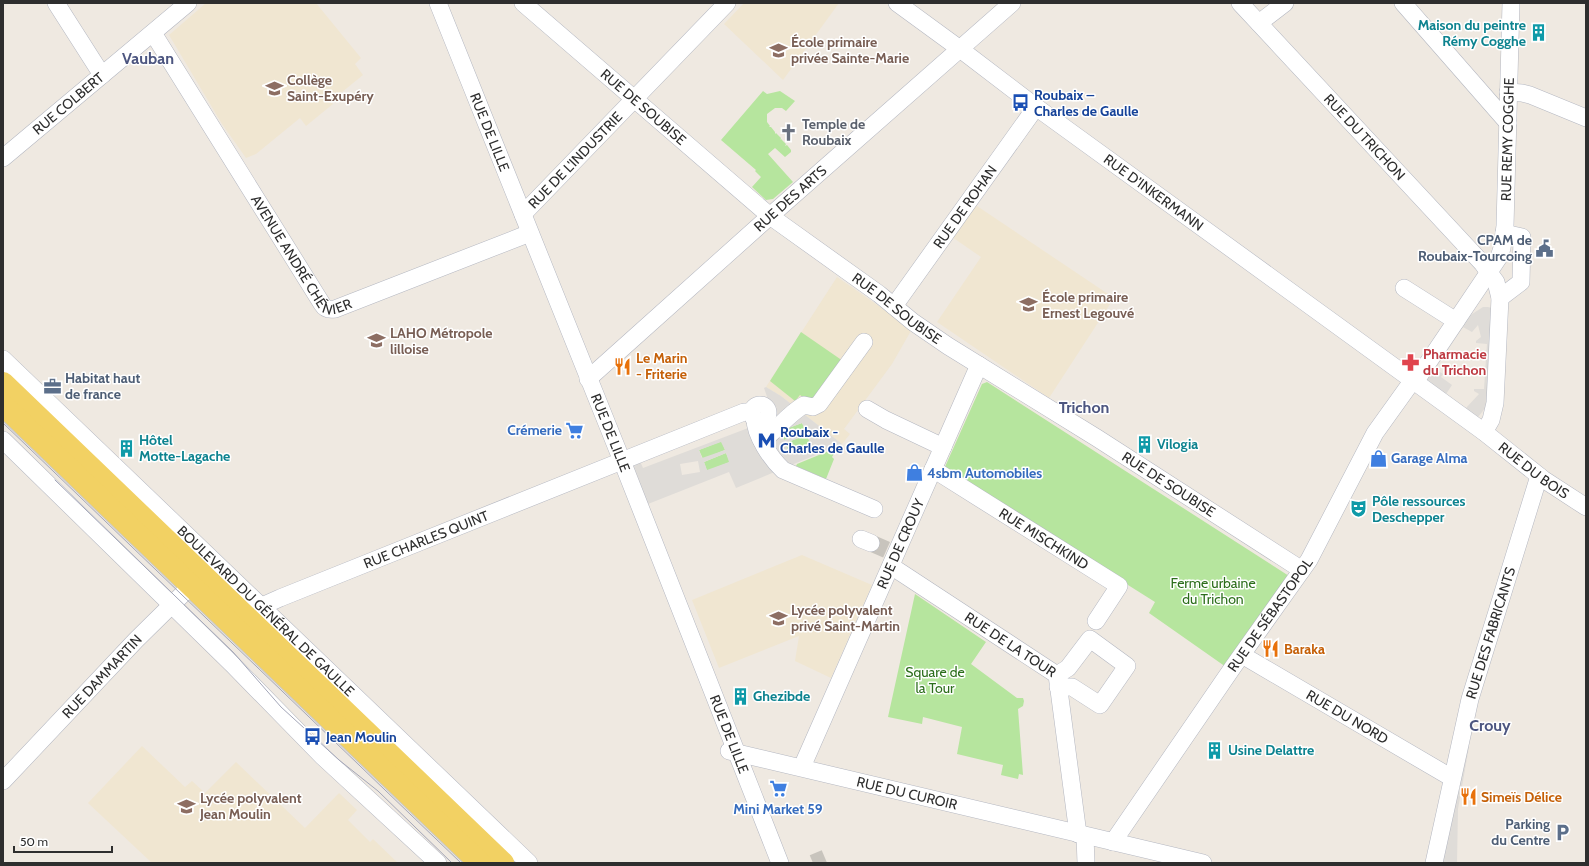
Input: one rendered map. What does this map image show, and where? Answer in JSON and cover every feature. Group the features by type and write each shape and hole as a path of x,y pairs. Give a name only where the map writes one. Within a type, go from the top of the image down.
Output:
{"main road":[{"name":"BOULEVARD DU GÉNÉRAL DE GAULLE","path":"3,383 197,581"},
{"name":"BOULEVARD DU GÉNÉRAL DE GAULLE","path":"3,405 197,581 248,617 502,863"},
{"name":"BOULEVARD DU GÉNÉRAL DE GAULLE","path":"248,617 480,863"}],"street":[{"path":"56,3 102,75"},
{"name":"RUE COLBERT","path":"3,158 188,3"},
{"name":"RUE DE LILLE","path":"438,3 588,379 618,463 731,751 780,863"},
{"name":"RUE DE SOUBISE","path":"523,3 770,216 879,294 907,318 942,342 1302,570"},
{"name":"RUE DE L'INDUSTRIE","path":"523,214 727,3"},
{"name":"RUE D'INKERMANN","path":"897,3 1036,107 1484,432"},
{"name":"RUE DES ARTS","path":"588,379 1012,3"},
{"name":"RUE DU TRICHON","path":"1240,3 1490,272 1497,284 1500,298"},
{"path":"1259,23 1285,3"},
{"path":"1403,3 1508,123"},
{"name":"RUE REMY COGGHE","path":"1456,321 1490,272 1500,254 1504,234 1511,3"},
{"name":"AVENUE ANDRÉ CHÉNIER","path":"153,33 325,308 335,309 530,233"},
{"path":"1508,92 1530,95 1586,118"},
{"name":"RUE DE ROHAN","path":"894,306 1036,107"},
{"path":"1484,432 1490,422 1494,407 1500,298 1521,282 1522,237 1504,234"},
{"path":"1404,288 1456,321"},
{"name":"RUE DE SÉBASTOPOL","path":"1113,842 1314,552 1375,433 1456,321"},
{"path":"864,342 819,404 813,407 804,405 796,409 762,441 777,464 786,471 874,509"},
{"name":"BOULEVARD DU GÉNÉRAL DE GAULLE","path":"3,360 248,617 529,863"},
{"name":"RUE DE CROUY","path":"802,767 891,556 933,469 979,365"},
{"path":"867,409 886,420 943,447"},
{"name":"RUE CHARLES QUINT","path":"248,617 744,412 754,415 755,424 762,441"},
{"name":"RUE DU BOIS","path":"1484,432 1539,476 1586,507"},
{"path":"3,440 172,604 323,757 438,863"},
{"name":"RUE MISCHKIND","path":"933,469 1119,586 1096,621"},
{"name":"RUE DES FABRICANTS","path":"1434,863 1473,686 1539,476"},
{"name":"RUE DE LA TOUR","path":"891,556 1058,681 1082,835"},
{"name":"RUE DAMMARTIN","path":"3,781 172,604 197,581"},
{"name":"RUE DU NORD","path":"1242,655 1452,778"},
{"name":"RUE DU CUROIR","path":"731,751 1113,842"},
{"path":"1082,835 1086,863"},
{"path":"1113,842 1204,863"}],"shaded area":[{"name":"Collège Saint-Exupéry","path":"206,3 316,3 361,58 355,64 363,75 331,101 333,104 306,126 300,118 256,154 246,158 222,124 169,35"},
{"name":"École primaire privée Sainte-Marie","path":"744,3 839,3 783,80 724,24"},
{"name":"École primaire Ernest Legouvé","path":"974,204 1114,298 1049,398 937,322 981,257 952,237"},
{"path":"837,277 912,329 892,364 844,429 850,434 842,444 781,396 766,387"},
{"path":"1483,307 1492,308 1487,406 1478,417 1454,400 1466,408 1479,394 1474,391 1474,389 1484,389 1487,344 1476,343 1476,341 1481,337 1478,325 1472,332 1463,327 1435,369 1443,374 1441,377 1452,385 1446,394 1427,380 1466,318"},
{"path":"766,387 781,396 842,444 736,488 729,472 648,504 628,464 639,459 643,468 772,419 774,417 764,388","holes":["802,423 806,431 784,440 781,431","807,435 810,443 789,452 785,443","721,442 725,450 702,458 699,450","726,453 729,462 707,470 704,462","698,461 700,472 682,475 680,464"]},
{"name":"Lycée polyvalent privé Saint-Martin","path":"802,555 872,585 831,678 795,661 799,636 719,668 692,600"},
{"path":"1460,745 1469,747 1458,809 1457,863 1429,863"},
{"name":"Lycée polyvalent Jean Moulin","path":"142,746 185,787 192,781 205,793 236,762 305,828 339,793 357,810 348,820 370,842 373,839 398,863 152,863 88,803"}],"green space":[{"path":"763,91 767,94 780,91 795,101 786,111 782,108 775,108 767,114 767,122 770,126 769,127 771,127 775,134 776,133 781,138 780,140 781,139 786,144 785,146 787,145 791,150 791,152 785,157 775,148 768,154 793,182 773,199 766,200 752,187 761,177 755,171 756,170 721,140"},
{"path":"801,332 843,361 813,404 800,395 795,401 770,381"},
{"name":"Ferme urbaine du Trichon","path":"987,382 1289,576 1226,667 1149,613 1155,602 944,469 982,384"},
{"path":"802,423 806,431 784,440 780,431"},
{"path":"807,435 810,443 788,452 785,443"},
{"path":"722,441 725,450 703,459 699,450"},
{"path":"836,448 837,449 832,457 834,459 826,479 796,466 797,464"},
{"path":"726,453 730,462 707,471 704,462"},
{"name":"Square de la Tour","path":"915,594 986,642 971,664 1017,698 1023,698 1023,706 1018,709 1023,775 1019,774 1018,779 1001,775 1003,765 957,754 962,727 923,717 922,724 888,717"}],"tunnel":[{"path":"871,543 887,550"},
{"path":"813,863 825,858"}],"tram line":[{"path":"3,423 461,863"},
{"path":"55,480 233,652 281,707 339,760 378,791 452,863"}],"place":[{"name":"Maison du peintre Rémy Cogghe","path":"1539,33"},
{"name":"École primaire privée Sainte-Marie","path":"778,50"},
{"name":"Collège Saint-Exupéry","path":"274,88"},
{"name":"Roubaix – Charles de Gaulle","path":"1021,103"},
{"name":"Temple de Roubaix","path":"789,132"},
{"name":"CPAM de Roubaix-Tourcoing","path":"1545,248"},
{"name":"École primaire Ernest Legouvé","path":"1029,305"},
{"name":"LAHO Métropole lilloise","path":"377,341"},
{"name":"Pharmacie du Trichon","path":"1410,362"},
{"name":"Le Marin - Friterie","path":"623,366"},
{"name":"Habitat haut de france","path":"52,386"},
{"name":"Crémerie","path":"575,430"},
{"name":"Roubaix - Charles de Gaulle","path":"767,440"},
{"name":"Vilogia","path":"1144,444"},
{"name":"Hôtel Motte-Lagache","path":"126,448"},
{"name":"Garage Alma","path":"1378,458"},
{"name":"4sbm Automobiles","path":"914,473"},
{"name":"Pôle ressources Deschepper","path":"1359,509"},
{"name":"Lycée polyvalent privé Saint-Martin","path":"778,618"},
{"name":"Baraka","path":"1271,649"},
{"name":"Ghezibde","path":"740,696"},
{"name":"Jean Moulin","path":"313,737"},
{"name":"Usine Delattre","path":"1215,750"},
{"name":"Mini Market 59","path":"778,789"},
{"name":"Simeïs Délice","path":"1468,797"},
{"name":"Lycée polyvalent Jean Moulin","path":"187,806"},
{"name":"Parking du Centre","path":"1563,832"}],"district":[{"name":"Vauban","path":"148,58"},
{"name":"Trichon","path":"1084,407"},
{"name":"Crouy","path":"1490,725"}]}
